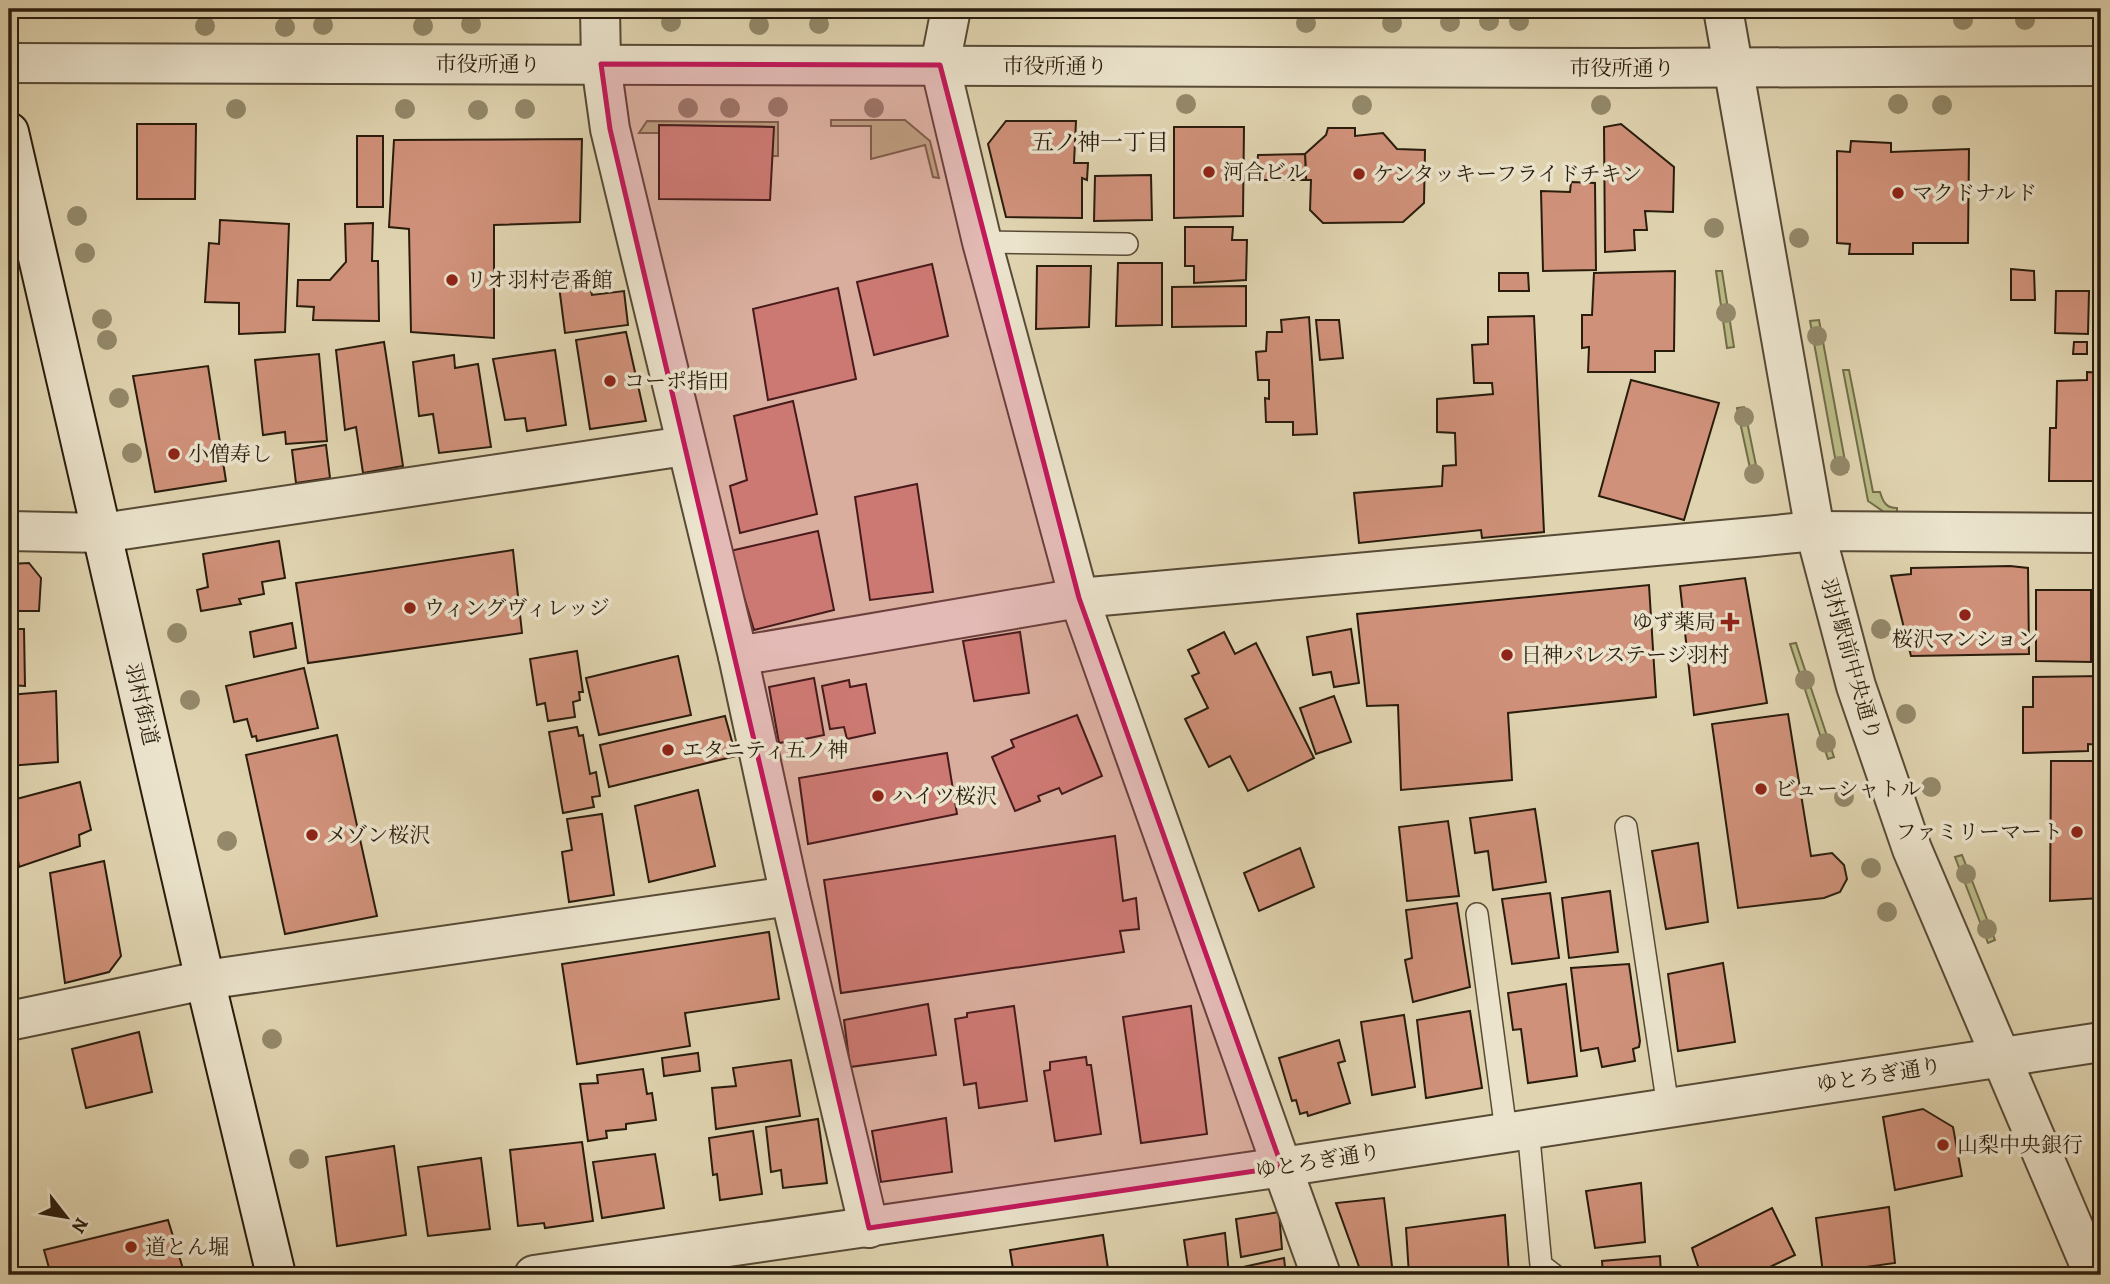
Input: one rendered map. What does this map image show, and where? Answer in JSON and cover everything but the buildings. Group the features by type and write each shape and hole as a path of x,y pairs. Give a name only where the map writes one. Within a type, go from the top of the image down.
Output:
{"street":[{"path":"600,9 601,64 610,129 738,656 790,896 869,1228"},
{"path":"951,9 940,65 982,242 1079,598 1321,1275"},
{"name":"羽村駅前中央通り","path":"1723,9 1815,531 1856,686 1912,849 2094,1275"},
{"name":"市役所通り","path":"9,63 1732,68 2101,66"},
{"name":"羽村街道","path":"9,132 205,981 276,1275"},
{"path":"9,531 102,533 685,446"},
{"path":"738,656 1079,598 1815,531 2101,533"},
{"path":"9,1021 205,981 790,896"},
{"name":"ゆとろぎ通り","path":"534,1275 1282,1167 2101,1042"}],"lane":[{"path":"982,242 1127,244"},
{"path":"1626,827 1668,1107"},
{"path":"1477,914 1541,1265 1554,1275"}],"highlighted area":[{"path":"601,64 940,65 1079,598 1282,1167 869,1228 610,129"}],"green space":[{"path":"831,120 905,120 930,141 939,178 933,177 925,145 871,159 871,126 831,126"},
{"path":"647,121 778,122 778,156 772,156 773,127 659,125 659,133 639,133"},
{"path":"1716,271 1722,271 1734,347 1727,348"},
{"path":"1819,320 1847,472 1838,474 1810,321"},
{"path":"1843,370 1849,370 1873,492 1880,492 1885,504 1897,508 1897,513 1887,514 1868,501"},
{"path":"1744,407 1759,480 1753,482 1737,408"},
{"path":"1796,643 1834,757 1828,759 1790,644"},
{"path":"1962,855 1995,940 1988,943 1955,857"}],"place":[{"name":"河合ビル","path":"1209,172"},
{"name":"ケンタッキーフライドチキン","path":"1359,174"},
{"name":"マクドナルド","path":"1898,193"},
{"name":"リオ羽村壱番館","path":"452,280"},
{"name":"コーポ指田","path":"610,381"},
{"name":"小僧寿し","path":"174,454"},
{"name":"ウィングヴィレッジ","path":"410,608"},
{"name":"桜沢マンション","path":"1965,615"},
{"name":"ゆず薬局","path":"1730,622"},
{"name":"日神パレステージ羽村","path":"1507,655"},
{"name":"エタニティ五ノ神","path":"668,750"},
{"name":"ビューシャトル","path":"1761,789"},
{"name":"ハイツ桜沢","path":"878,796"},
{"name":"ファミリーマート","path":"2077,832"},
{"name":"メゾン桜沢","path":"312,835"},
{"name":"山梨中央銀行","path":"1943,1145"},
{"name":"道とん堀","path":"131,1247"}],"district":[{"name":"五ノ神一丁目","path":"1100,142"}]}
